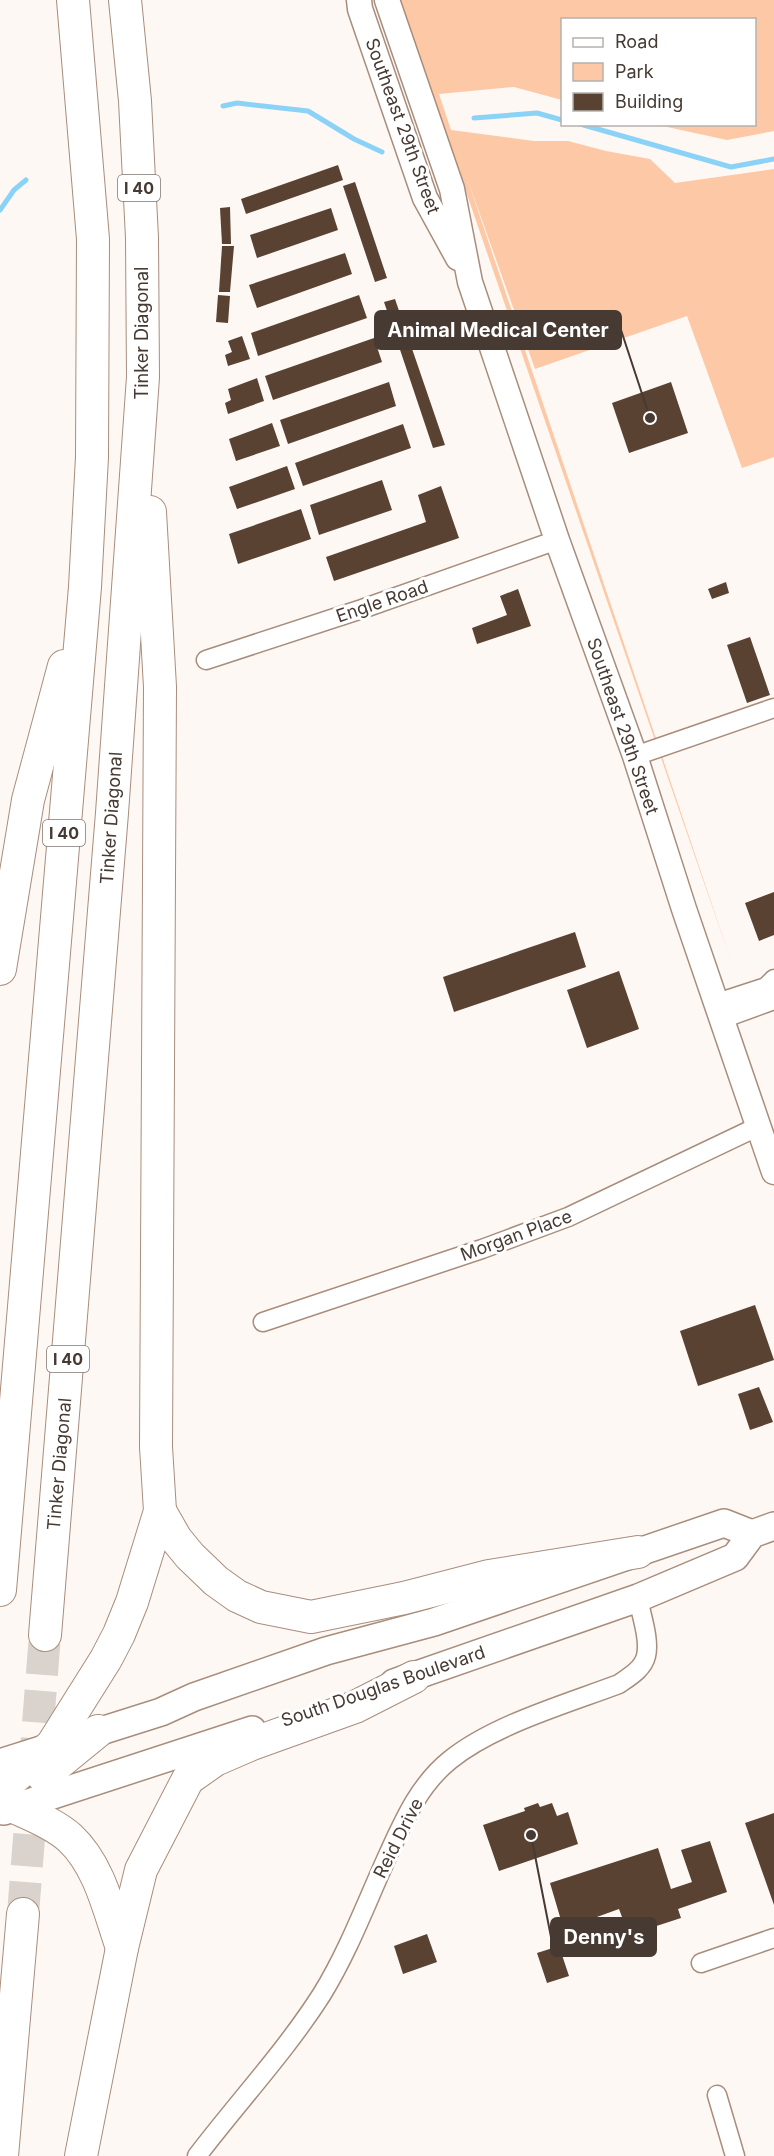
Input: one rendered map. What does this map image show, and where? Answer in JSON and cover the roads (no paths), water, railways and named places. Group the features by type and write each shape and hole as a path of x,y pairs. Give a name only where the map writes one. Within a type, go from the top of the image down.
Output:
{"highway":[{"name":"I 40","path":"0,1590 85,587 92,457 93,238 73,0"},
{"name":"Tinker Diagonal","path":"45,1635 112,813 143,377 142,238 136,123 125,0"},
{"path":"6,1795 52,1745 119,1634 132,1602 160,1511 156,1447 159,687 143,377"},
{"path":"0,969 28,800 85,587"},
{"path":"160,1511 190,1557 216,1581 237,1596 261,1606 311,1617 404,1598 489,1576 638,1552"},
{"path":"81,2156 122,1948 141,1870 188,1779 215,1760 252,1744 356,1707 414,1677"},
{"path":"6,1795 98,1731"},
{"path":"6,1795 58,1830 88,1860 99,1881 122,1948"},
{"path":"2,2156 23,1914"}],"main road":[{"name":"Southeast 29th Street","path":"359,0 360,9 425,198 470,282"},
{"name":"Southeast 29th Street","path":"387,0 452,189 470,282 557,540 635,756 774,1172"},
{"name":"South Douglas Boulevard","path":"52,1745 161,1712 194,1697 327,1651 434,1622 724,1523 763,1530"},
{"name":"South Douglas Boulevard","path":"6,1795 414,1677 638,1598 735,1557 763,1530"}],"street":[{"name":"Engle Road","path":"206,660 373,605 557,540"},
{"path":"635,756 774,708"},
{"path":"720,1011 766,987 774,979"},
{"path":"720,1011 774,1000"},
{"name":"Morgan Place","path":"263,1322 482,1249 568,1217 759,1126"},
{"name":"Reid Drive","path":"197,2156 284,2050 322,1993 347,1947 408,1813 421,1792 448,1761 487,1736 619,1684 632,1675 646,1657 646,1641 638,1598"},
{"path":"700,1963 774,1938"},
{"path":"717,2096 735,2156"}],"waterway":[{"path":"223,106 237,103 308,111 354,139 382,152"},
{"path":"474,118 537,113 561,120"},
{"path":"587,126 731,167 774,159"},
{"path":"0,210 14,190 26,180"}],"tunnel":[{"path":"23,1914 45,1635"}],"place":[{"name":"Animal Medical Center","path":"650,418"},
{"name":"Denny's","path":"531,1835"}]}
